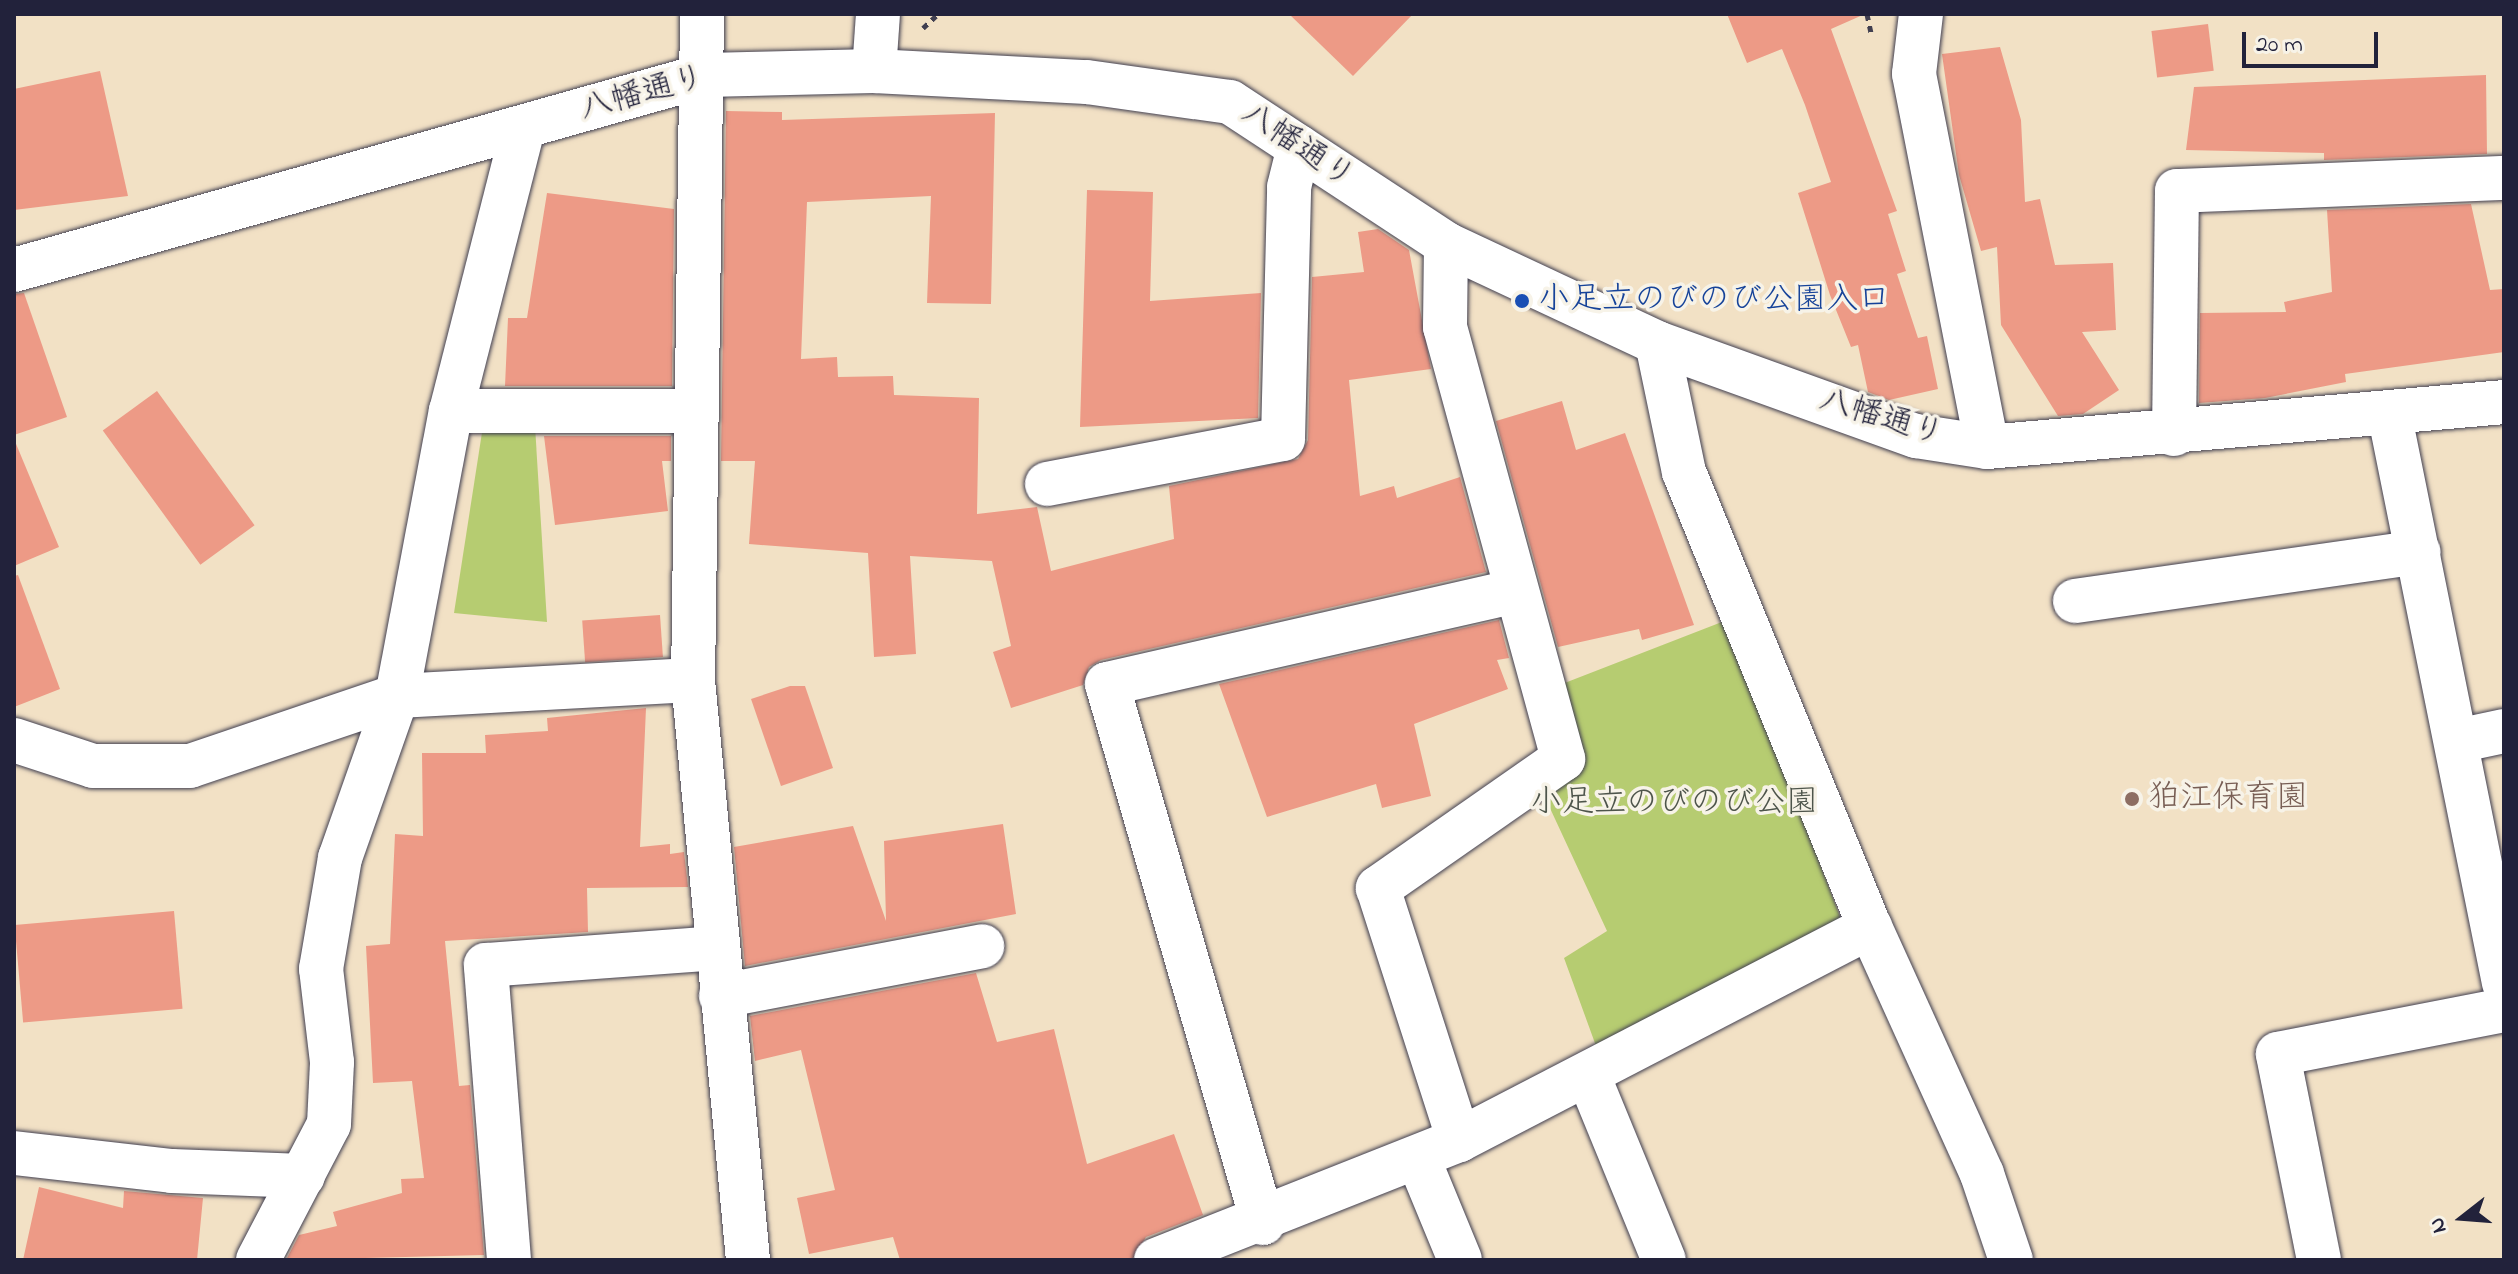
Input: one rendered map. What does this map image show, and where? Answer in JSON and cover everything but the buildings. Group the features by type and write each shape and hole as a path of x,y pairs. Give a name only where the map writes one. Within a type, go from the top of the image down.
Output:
{"street":[{"path":"702,14 706,75 695,411 693,680 716,948 748,1260"},
{"path":"874,71 878,14"},
{"path":"1921,14 1914,74 1987,447"},
{"name":"八幡通り","path":"14,270 706,75 874,71 1201,96 1255,113 1299,147 1446,244 1657,343 1916,436 1987,447 2174,434 2504,402"},
{"path":"258,1260 329,1124 332,1062 321,969 340,858 397,696 451,411 523,128"},
{"path":"1047,484 1283,439 1289,187 1299,147"},
{"path":"2174,434 2177,191 2504,178"},
{"path":"1446,244 1445,327 1563,759 1378,888 1459,1140"},
{"path":"1657,343 1684,472 1870,927 1982,1174 2011,1260"},
{"path":"451,411 695,411"},
{"path":"2389,412 2504,983"},
{"path":"2075,601 2419,552"},
{"path":"1263,1223 1107,684 1516,591"},
{"path":"14,740 93,766 190,766 397,696 693,680"},
{"path":"2457,741 2504,731"},
{"path":"1156,1260 1263,1223 1459,1140 1870,927"},
{"path":"721,996 982,946"},
{"path":"509,1260 486,965 716,948"},
{"path":"2319,1260 2278,1054 2504,1010"},
{"path":"1588,1075 1664,1260"},
{"path":"14,1153 172,1171 303,1176"},
{"path":"1418,1158 1460,1260"}],"green space":[{"path":"483,426 535,426 547,622 454,613"},
{"name":"小足立のびのび公園","path":"1727,620 1842,922 1600,1057 1564,958 1607,931 1536,778 1544,691"}],"place":[{"name":"小足立のびのび公園入口","path":"1522,301"},
{"name":"狛江保育園","path":"2132,799"}]}
